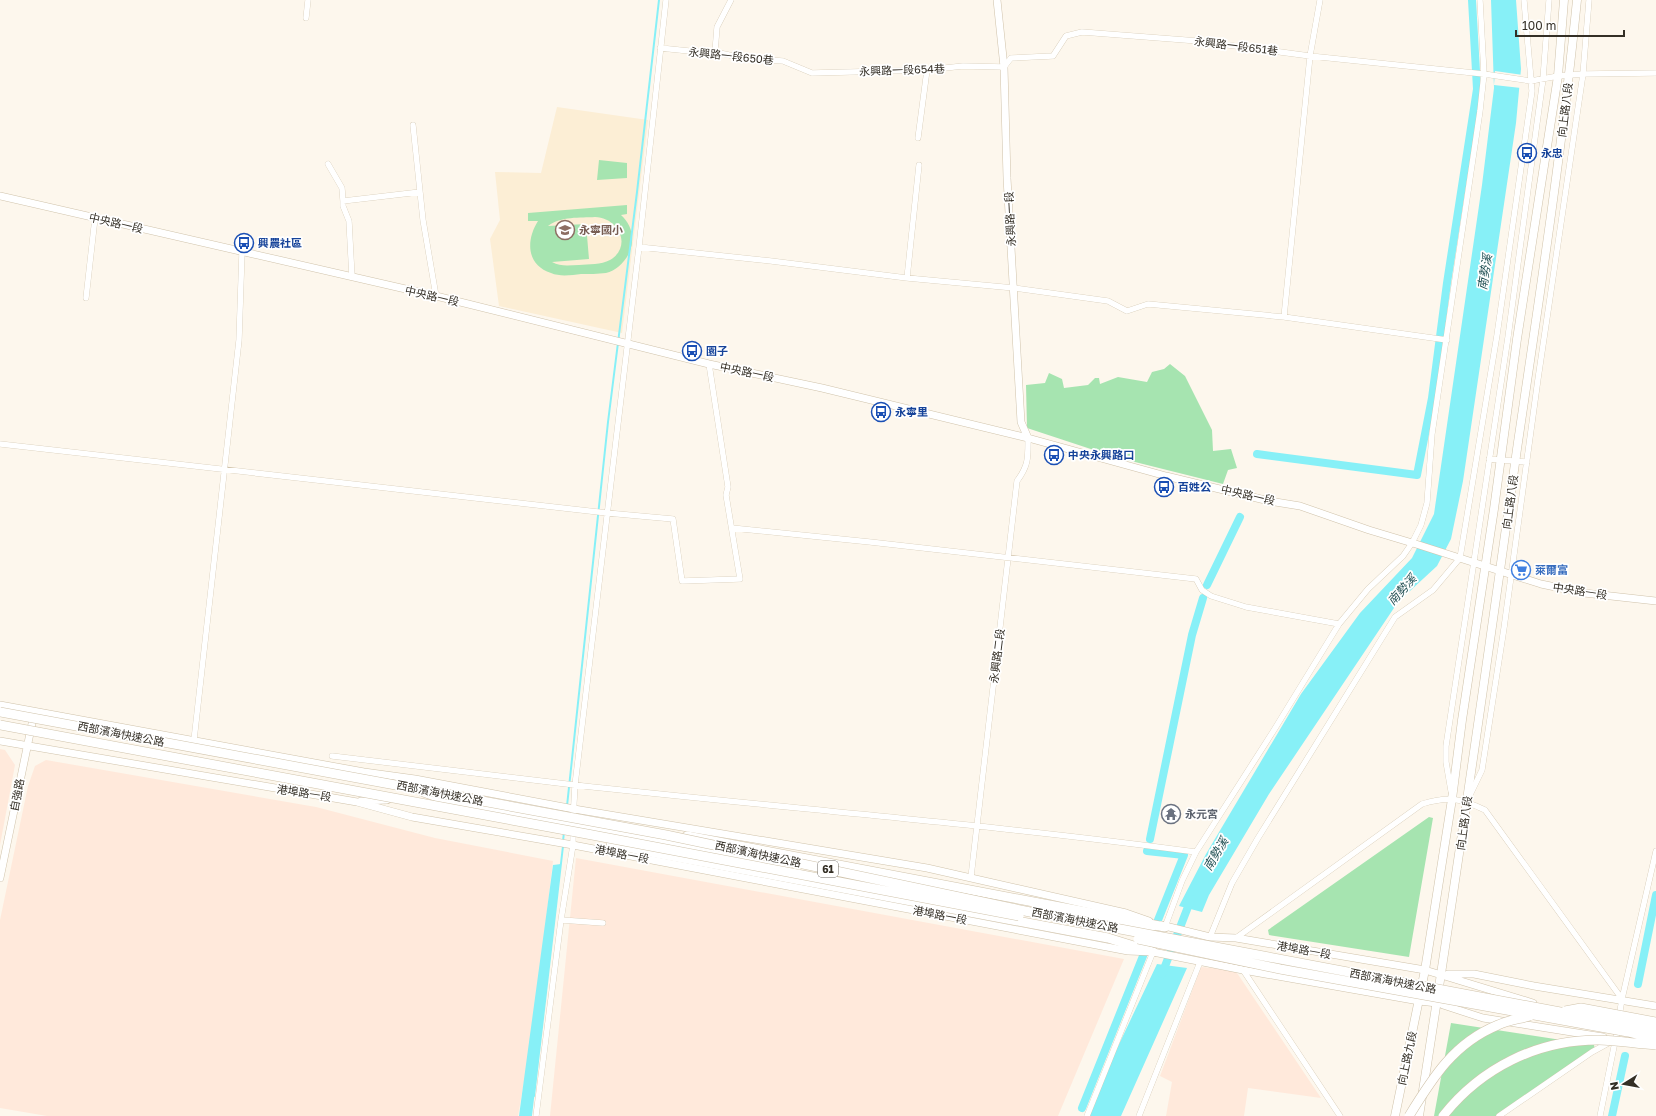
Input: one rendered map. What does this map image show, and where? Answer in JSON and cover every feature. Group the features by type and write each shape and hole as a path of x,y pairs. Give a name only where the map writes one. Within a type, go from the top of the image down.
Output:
{"highway":[{"name":"西部濱海快速公路","path":"0,712 666,835 1030,912 1656,1030"},
{"name":"西部濱海快速公路","path":"0,725 1141,939 1280,969 1613,1029 1656,1040"},
{"path":"587,834 602,840 645,851 1108,938 1153,952"},
{"path":"666,835 708,839 1165,927"},
{"path":"1409,1116 1431,1080 1447,1060 1463,1045 1498,1024 1536,1015 1581,1008 1656,1022"},
{"path":"1443,1116 1452,1104 1479,1079 1496,1068 1537,1049 1565,1042 1599,1040 1656,1045"}],"main road":[{"name":"向上路八段","path":"1419,1001 1452,799 1517,338 1558,76 1564,0"},
{"name":"向上路八段","path":"1437,1004 1549,233 1570,75 1577,0"},
{"name":"向上路九段","path":"1395,1116 1419,1001"},
{"name":"向上路九段","path":"1419,1116 1437,1004"}],"street":[{"path":"306,18 308,0"},
{"path":"536,1116 561,920 573,845 572,824 575,785 628,343 666,0"},
{"path":"715,52 717,27 731,0"},
{"name":"永興路一段","path":"997,0 1004,67 1007,178 1021,422 1028,438"},
{"path":"1284,316 1310,56 1320,0"},
{"path":"1165,927 1182,881 1196,852 1274,730 1339,624 1368,588 1416,544 1427,503 1432,434 1480,111 1484,74 1480,0"},
{"path":"1210,936 1232,883 1258,838 1395,617 1433,590 1460,558 1497,335 1532,91 1524,0"},
{"path":"1452,799 1446,762 1446,746 1508,337 1543,79 1549,0"},
{"path":"1467,801 1482,770 1583,74 1589,0"},
{"name":"永興路一段651巷","path":"1004,67 1011,58 1053,56 1066,36 1082,32 1198,41 1310,56 1484,74 1531,81 1558,76 1583,74 1656,73"},
{"name":"永興路一段650巷","path":"660,48 715,52 743,58 783,61 793,66 802,68"},
{"name":"永興路一段654巷","path":"802,68 812,73 927,70 963,66 1004,67"},
{"path":"918,138 927,70"},
{"path":"414,125 423,220 436,296"},
{"path":"328,164 342,188 343,206 349,221 352,277"},
{"path":"907,278 918,165"},
{"path":"343,201 420,192"},
{"name":"中央路一段","path":"0,196 436,296 709,364 822,388 1028,438 1166,476 1268,501 1300,506 1369,530 1541,584 1584,593 1656,601"},
{"path":"86,298 95,218"},
{"path":"639,247 771,261 907,278 1014,288 1108,301 1127,311 1148,304 1284,316 1447,340"},
{"path":"194,740 239,340 242,252"},
{"path":"0,444 607,513 674,519 682,581 740,579 726,495 728,487 709,364"},
{"name":"永興路二段","path":"971,877 1017,481 1024,471 1028,461 1028,438"},
{"path":"1489,459 1527,462"},
{"path":"732,528 1196,579 1202,590 1211,596 1239,605 1339,624"},
{"name":"港埠路一段","path":"0,705 364,772 415,779 574,808 914,865 1126,913 1165,927 1210,936 1236,938 1425,970 1543,1006"},
{"name":"自強路","path":"0,878 26,746 35,712"},
{"name":"港埠路一段","path":"0,741 357,802 412,817 573,845 1128,951 1153,952 1243,970 1437,1004 1483,1018 1656,1045"},
{"path":"332,756 575,785 977,825 1094,838 1196,852"},
{"path":"364,772 437,798"},
{"path":"357,802 437,798"},
{"name":"港埠路一段","path":"437,798 1094,921 1192,941 1229,957 1243,970"},
{"path":"1236,938 1422,804 1435,800 1452,799 1467,801 1485,810 1622,999"},
{"path":"1600,1116 1616,1039 1622,999 1656,851"},
{"path":"561,920 603,923"},
{"name":"港埠路一段","path":"1094,921 1143,928 1165,927"},
{"path":"1087,1116 1153,952"},
{"path":"1140,1116 1200,962"},
{"path":"1243,970 1340,1116"},
{"name":"港埠路一段","path":"1441,974 1474,974 1534,986 1622,999 1656,1006"},
{"name":"港埠路一段","path":"1437,1004 1488,1003 1543,1006 1656,1026"},
{"path":"1499,1116 1592,1052 1616,1039"}],"shaded area":[{"name":"永寧國小","path":"557,107 648,120 622,333 499,306 490,239 500,220 495,172 541,173"},
{"path":"0,749 5,750 15,765 0,845"},
{"path":"46,760 316,807 435,838 553,861 533,1030 518,1116 47,1116 0,1108 0,920 28,786 35,766"},
{"path":"576,858 1124,959 1058,1116 550,1116"},
{"path":"1201,967 1235,970 1321,1098 1248,1088 1244,1116 1166,1116 1172,1082 1160,1076"}],"green space":[{"path":"599,160 627,163 627,178 597,180"},
{"path":"627,205 627,214 621,215 631,231 631,247 624,262 620,266 606,273 558,275 551,273 537,264 533,258 530,244 531,236 538,221 528,221 528,213","holes":["595,217 611,222 617,228 622,241 617,254 610,260 595,264 559,265 552,262 589,259 586,224 548,226 571,218"]},
{"path":"1170,364 1185,376 1212,430 1213,451 1231,449 1237,468 1228,470 1223,484 1115,457 1027,428 1026,385 1045,383 1049,373 1062,379 1064,388 1088,385 1095,378 1099,378 1100,384 1118,377 1147,382 1152,372 1164,369"},
{"path":"1429,817 1433,818 1409,957 1269,935 1268,930"},
{"path":"1451,1023 1594,1045 1595,1049 1496,1116 1434,1116"}],"water":[{"path":"1491,0 1516,0 1521,69 1516,123 1463,481 1451,539 1437,566 1398,602 1269,794 1209,895 1202,912 1179,906 1206,854 1301,694 1360,613 1412,558 1434,514 1482,185 1494,88"},
{"path":"561,864 532,1116 519,1116 553,865"},
{"path":"1157,964 1187,968 1121,1116 1085,1116"}],"pier":[{"path":"1495,71 1523,75 1521,88 1494,85"}],"waterway":[{"path":"567,806 608,422 659,0"},
{"path":"1257,454 1417,475 1432,398 1447,283 1477,89 1472,0"},
{"path":"1207,585 1240,517"},
{"path":"1150,839 1192,635 1203,598"},
{"path":"563,841 564,832"},
{"path":"534,1096 563,846"},
{"path":"1147,851 1184,855 1158,920"},
{"path":"1638,984 1656,895"},
{"name":"南勢溪","path":"1162,974 1191,899"},
{"path":"1082,1108 1143,956"},
{"path":"1612,1116 1625,1056"}],"place":[{"name":"永忠","path":"1527,153"},
{"name":"永寧國小","path":"565,230"},
{"name":"興農社區","path":"244,243"},
{"name":"園子","path":"692,351"},
{"name":"永寧里","path":"881,412"},
{"name":"中央永興路口","path":"1054,455"},
{"name":"百姓公","path":"1164,487"},
{"name":"萊爾富","path":"1521,570"},
{"name":"永元宮","path":"1171,814"}]}
